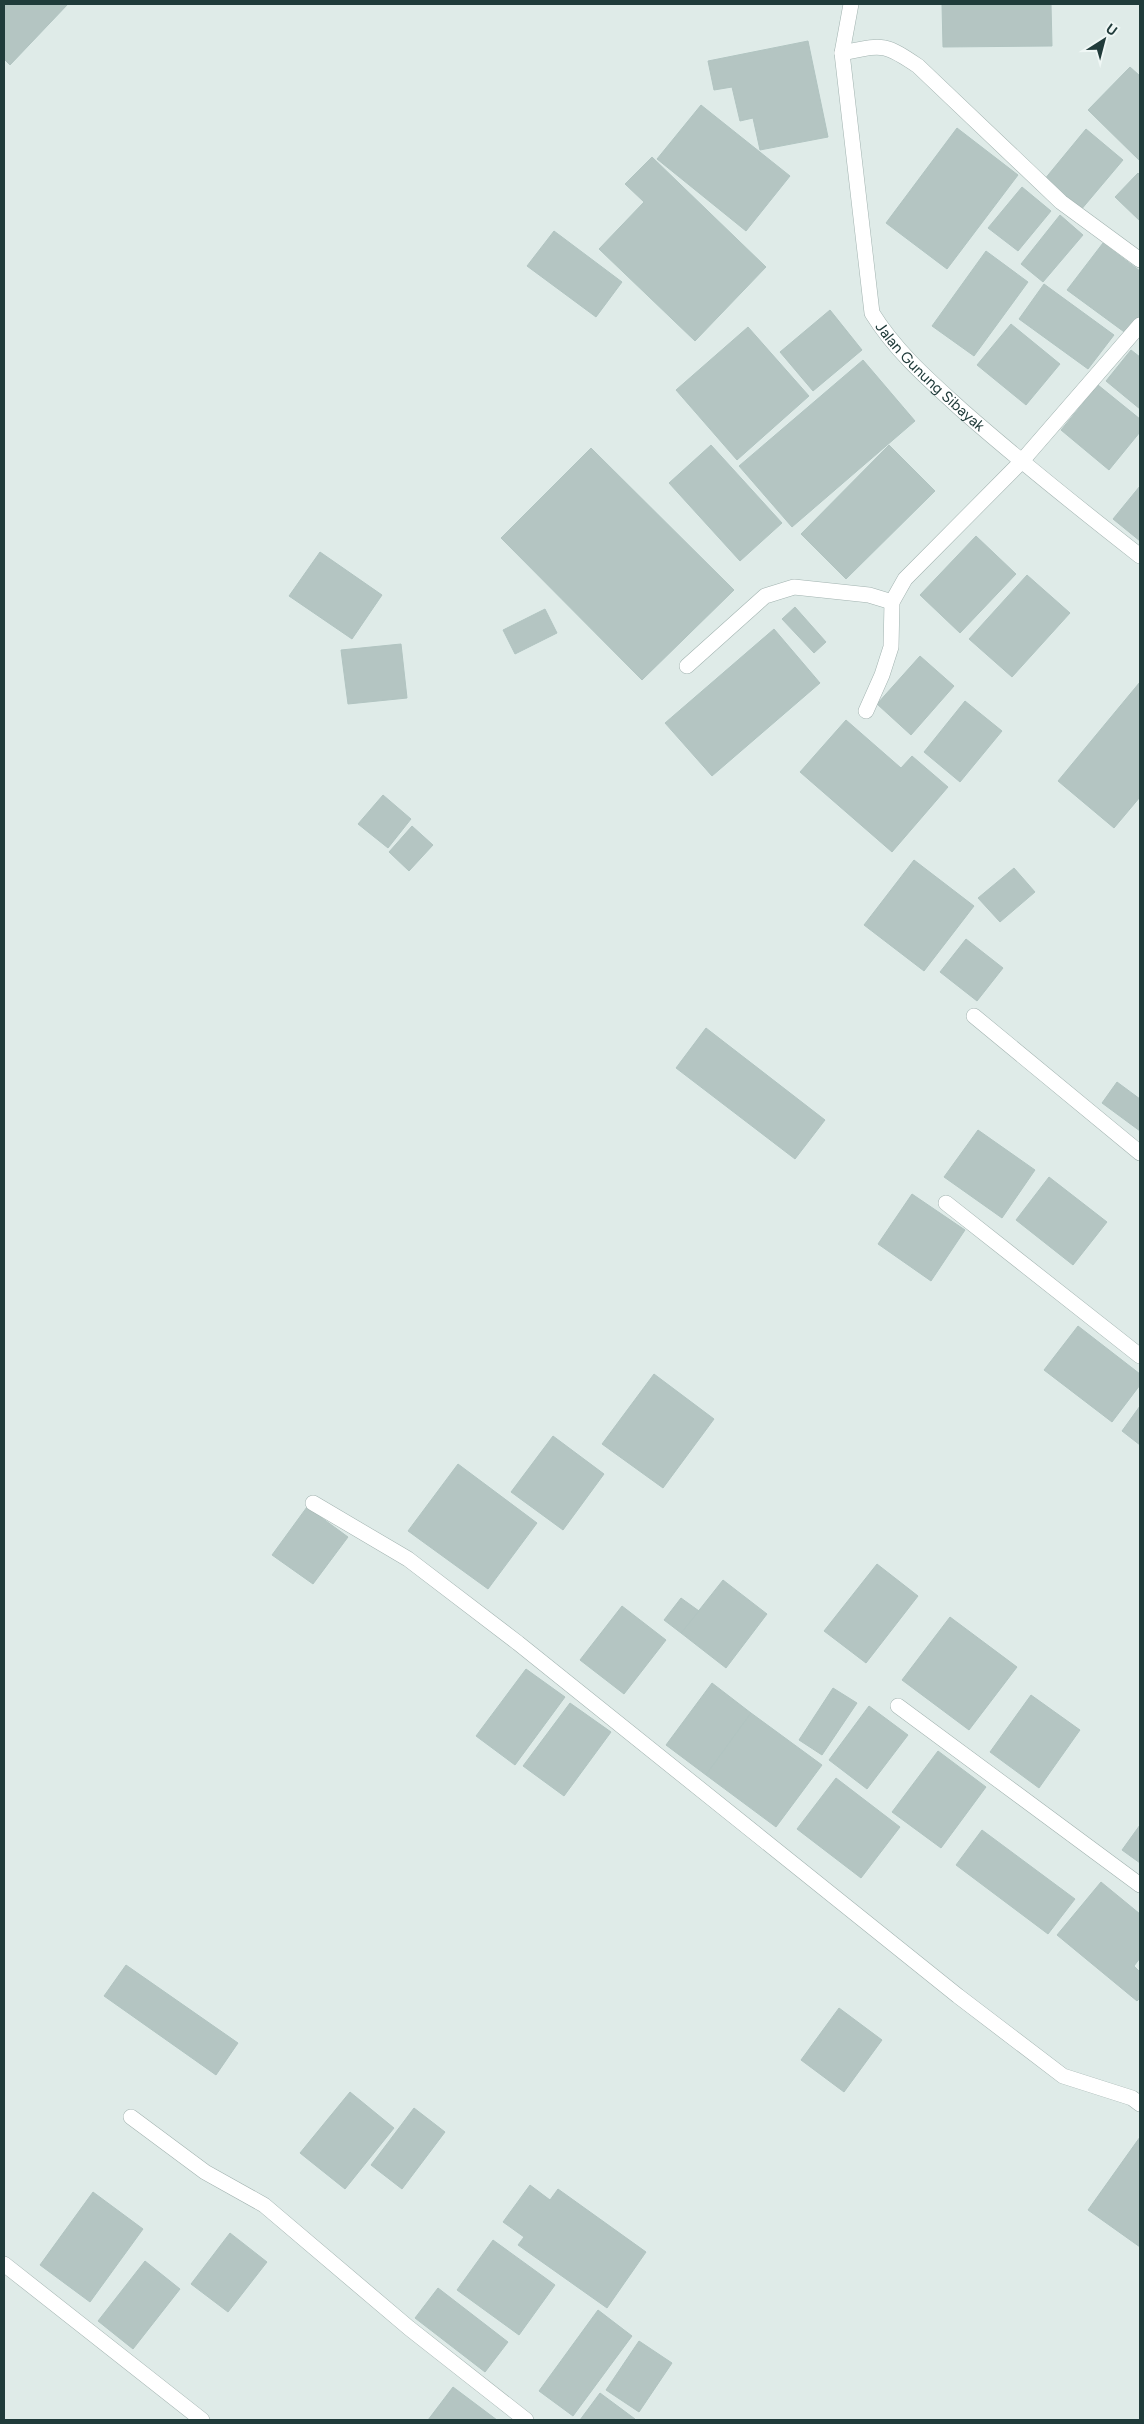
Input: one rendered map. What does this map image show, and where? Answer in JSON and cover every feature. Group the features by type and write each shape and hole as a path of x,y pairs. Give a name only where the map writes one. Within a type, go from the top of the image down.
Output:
{"street":[{"name":"Jalan Gunung Sibayak","path":"851,4 842,53 872,313 887,338 920,372 1021,462 1140,556"},
{"path":"842,53 879,46 898,52 911,61 1061,202 1140,260"},
{"path":"866,711 882,675 891,647 892,602 905,579 1021,462 1140,325"},
{"path":"687,666 766,596 794,587 822,588 869,595 892,602"},
{"path":"974,1016 1140,1153"},
{"path":"946,1203 1140,1356"},
{"path":"313,1503 408,1559 532,1655 958,1996 1063,2076 1132,2098 1140,2104"},
{"path":"898,1706 1140,1886"},
{"path":"131,2117 205,2172 264,2205 409,2328 526,2420"},
{"path":"4,2264 202,2420"}],"building":[{"path":"4,4 68,4 10,65 4,59"},
{"path":"942,4 1051,4 1052,46 943,47"},
{"path":"808,41 828,137 760,150 753,118 740,121 732,87 714,90 708,61"},
{"path":"1130,67 1140,76 1140,161 1088,110"},
{"path":"701,105 790,176 746,231 657,159"},
{"path":"957,128 1018,175 947,269 886,223"},
{"path":"1086,129 1123,160 1080,211 1044,180"},
{"path":"652,157 766,267 695,341 599,249 644,202 625,184"},
{"path":"1138,173 1140,175 1140,221 1115,197"},
{"path":"1022,187 1051,211 1018,251 988,228"},
{"path":"1060,215 1083,235 1043,282 1021,264"},
{"path":"554,231 622,282 596,317 527,266"},
{"path":"1103,243 1140,271 1140,316 1127,334 1067,290"},
{"path":"986,251 1028,282 974,356 932,326"},
{"path":"1044,284 1114,335 1088,369 1019,319"},
{"path":"830,310 862,350 813,391 780,352"},
{"path":"1011,324 1060,364 1026,405 977,365"},
{"path":"748,327 809,396 737,460 676,390"},
{"path":"1131,350 1140,357 1140,409 1106,381"},
{"path":"863,360 915,421 792,527 739,466"},
{"path":"1098,385 1140,419 1140,432 1109,470 1061,430"},
{"path":"711,445 782,523 740,561 669,483"},
{"path":"889,445 935,491 846,579 801,534"},
{"path":"591,448 734,590 642,680 501,538"},
{"path":"1140,486 1140,541 1113,519"},
{"path":"976,536 1016,574 960,633 920,595"},
{"path":"320,552 382,595 352,639 289,596"},
{"path":"1027,575 1070,613 1012,677 969,639"},
{"path":"795,607 826,642 814,653 782,619"},
{"path":"545,609 557,633 515,654 503,630"},
{"path":"774,629 820,683 712,776 665,723"},
{"path":"401,644 407,698 348,704 341,650"},
{"path":"920,656 954,686 911,735 877,704"},
{"path":"1140,682 1140,797 1114,828 1058,781"},
{"path":"965,701 1002,731 960,782 924,752"},
{"path":"846,720 901,768 912,756 948,787 892,852 800,772"},
{"path":"383,795 411,819 388,848 358,824"},
{"path":"412,826 433,845 409,871 389,852"},
{"path":"914,860 974,906 924,971 864,925"},
{"path":"1014,868 1035,892 1000,922 978,898"},
{"path":"966,939 1003,968 977,1001 940,972"},
{"path":"706,1028 825,1120 795,1159 676,1068"},
{"path":"1117,1082 1140,1099 1140,1131 1102,1103"},
{"path":"978,1130 1035,1170 1002,1218 944,1177"},
{"path":"1049,1177 1107,1222 1073,1265 1016,1220"},
{"path":"912,1194 965,1230 931,1281 878,1244"},
{"path":"1078,1326 1140,1374 1140,1385 1112,1422 1044,1370"},
{"path":"654,1374 714,1419 663,1488 602,1444"},
{"path":"1140,1406 1140,1445 1122,1431"},
{"path":"553,1436 604,1474 563,1530 511,1492"},
{"path":"458,1464 537,1523 488,1589 408,1531"},
{"path":"307,1507 348,1537 313,1584 272,1555"},
{"path":"877,1564 918,1596 866,1663 824,1631"},
{"path":"723,1580 767,1614 726,1668 681,1633"},
{"path":"681,1598 699,1611 681,1633 664,1620"},
{"path":"622,1606 666,1640 624,1694 580,1660"},
{"path":"950,1617 1017,1667 969,1730 902,1680"},
{"path":"526,1669 565,1697 515,1765 476,1736"},
{"path":"712,1683 751,1713 706,1775 666,1745"},
{"path":"833,1688 857,1703 822,1755 799,1740"},
{"path":"1031,1695 1080,1730 1039,1788 990,1752"},
{"path":"570,1703 611,1732 564,1796 523,1766"},
{"path":"869,1706 908,1735 867,1789 829,1760"},
{"path":"751,1713 822,1765 776,1827 706,1775"},
{"path":"938,1751 986,1787 941,1848 892,1812"},
{"path":"836,1778 900,1827 861,1878 797,1829"},
{"path":"1140,1825 1140,1863 1122,1850"},
{"path":"982,1830 1075,1899 1048,1934 956,1865"},
{"path":"1101,1882 1140,1914 1140,1958 1134,1966 1140,1972 1140,1998 1137,2001 1057,1935"},
{"path":"126,1965 238,2043 216,2075 104,1996"},
{"path":"839,2008 882,2040 844,2092 801,2060"},
{"path":"350,2092 394,2128 345,2189 300,2153"},
{"path":"414,2108 445,2132 402,2189 371,2165"},
{"path":"1140,2137 1140,2247 1088,2210"},
{"path":"530,2185 550,2200 558,2189 646,2252 607,2308 518,2245 524,2237 503,2222"},
{"path":"93,2192 143,2229 90,2302 40,2265"},
{"path":"230,2233 267,2262 228,2312 191,2284"},
{"path":"493,2240 555,2285 519,2335 457,2290"},
{"path":"145,2261 180,2289 133,2349 98,2321"},
{"path":"438,2288 508,2342 485,2372 415,2318"},
{"path":"598,2310 632,2336 573,2416 539,2391"},
{"path":"639,2341 672,2363 639,2412 606,2390"},
{"path":"453,2387 497,2420 428,2420"},
{"path":"600,2393 635,2419 580,2420"}]}
